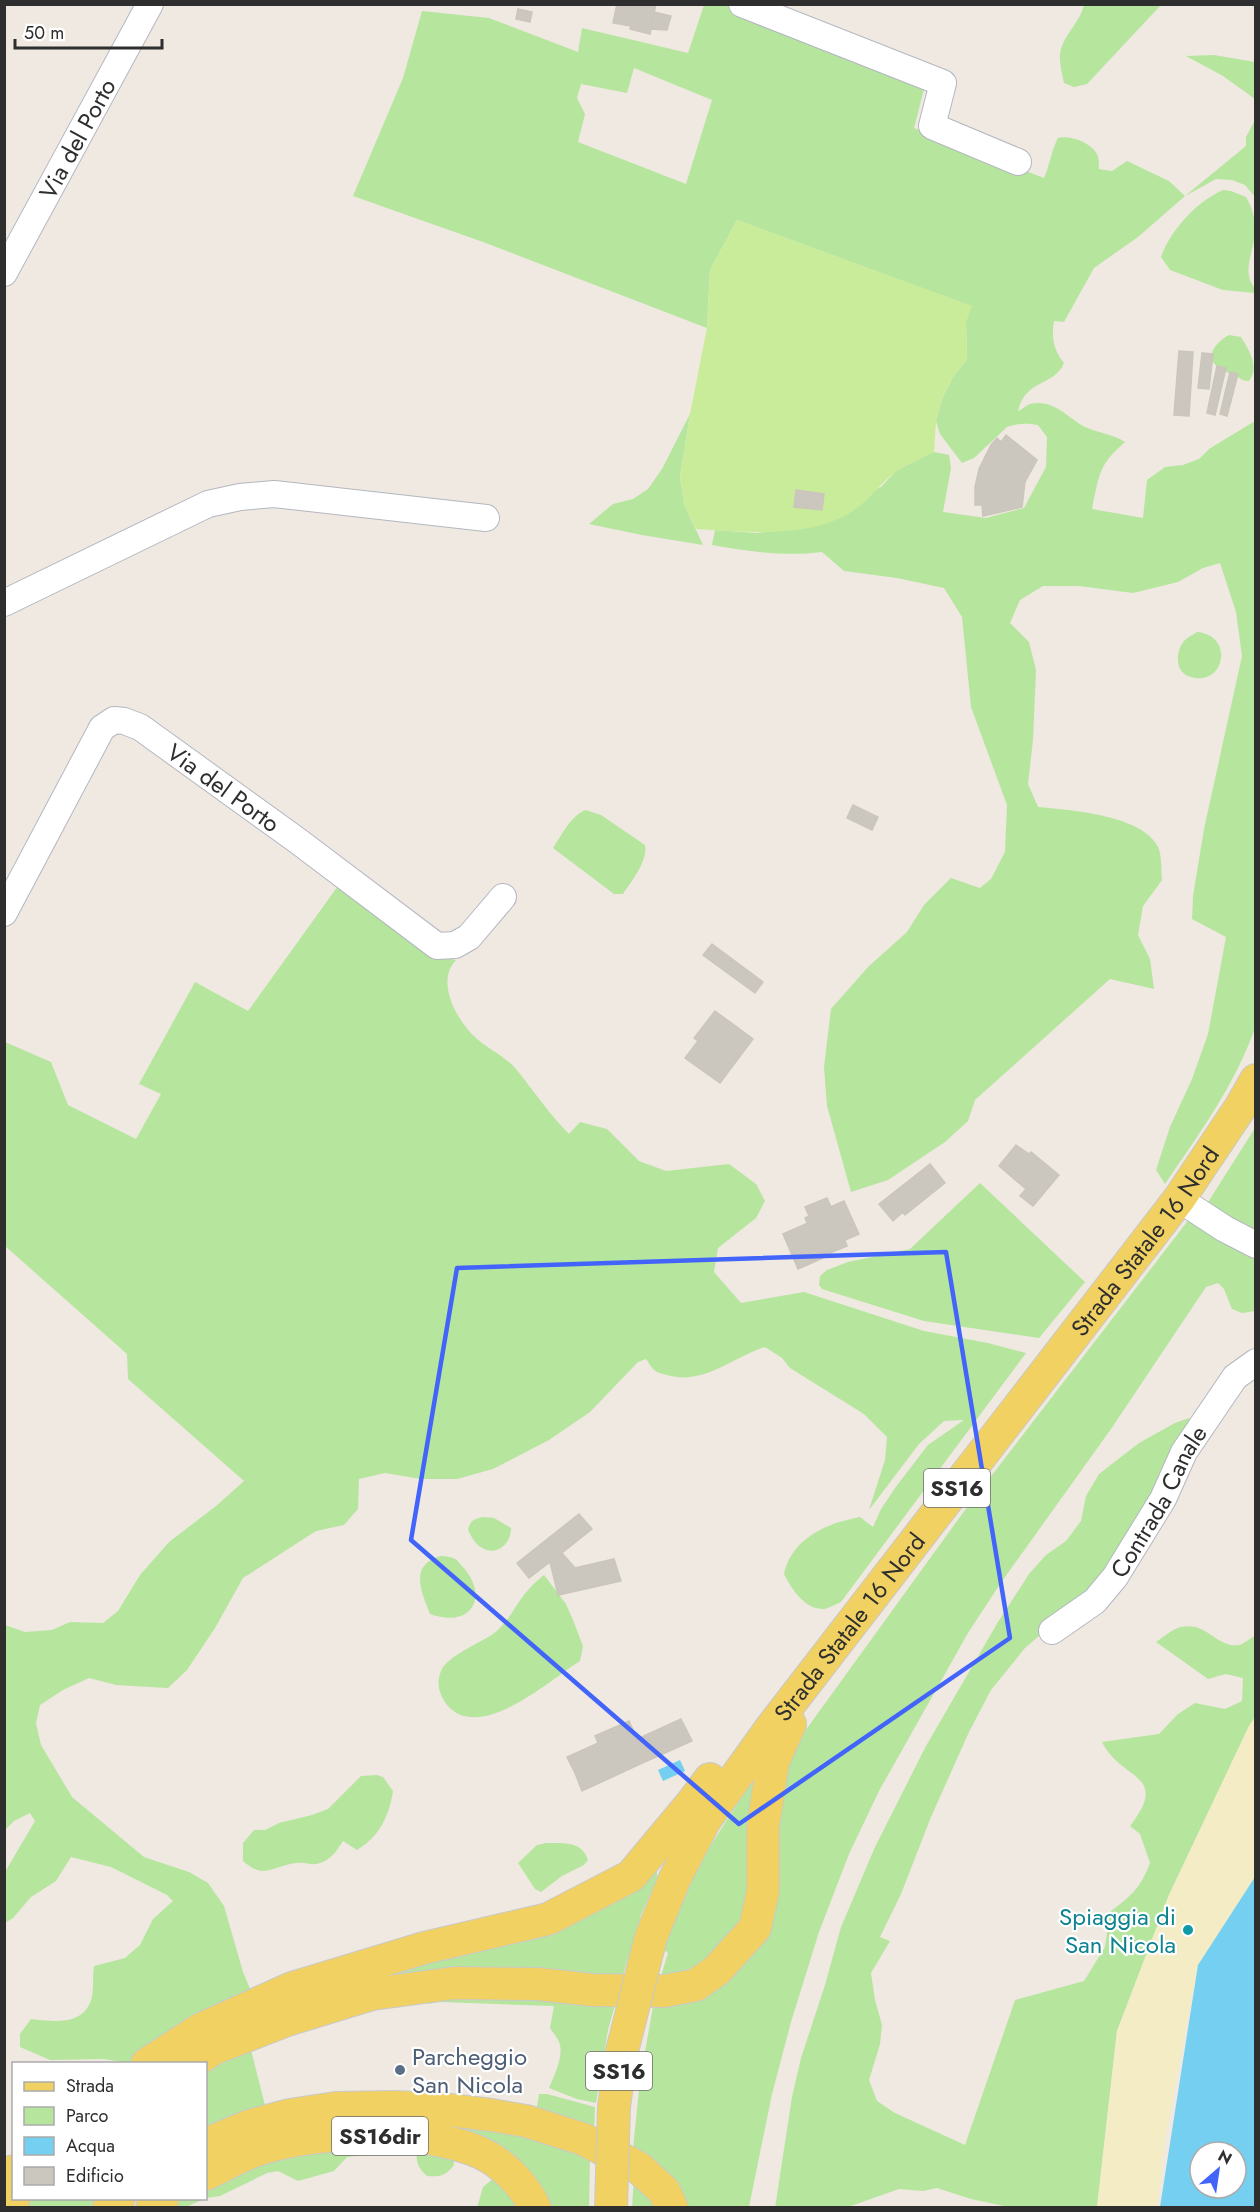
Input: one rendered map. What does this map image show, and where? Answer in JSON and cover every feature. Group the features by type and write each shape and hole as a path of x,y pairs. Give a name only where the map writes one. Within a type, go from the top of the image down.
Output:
{"main road":[{"name":"Strada Statale 16 Nord","path":"611,2208 614,2107 620,2066 651,1937 675,1878 705,1820 813,1673 1179,1199 1256,1080"},
{"path":"150,2062 201,2029 292,1988 424,1948 548,1919 631,1876 692,1803 750,1724 863,1609"},
{"path":"193,2062 215,2048 287,2019 372,1994 454,1983 538,1983 605,1990 664,1991 696,1985 717,1971 755,1928 763,1891 763,1826 772,1762 813,1673"},
{"name":"SS16dir","path":"207,2144 249,2126 336,2108 405,2107 491,2115 526,2121 584,2139 639,2168 664,2191 672,2208"},
{"name":"SS16dir","path":"207,2174 259,2149 293,2141 334,2136 403,2135 452,2143 483,2154 509,2172 535,2208"}],"street":[{"name":"Via del Porto","path":"4,273 150,4"},
{"path":"742,4 944,83 932,126 1018,162"},
{"path":"4,603 208,504 240,497 274,494 486,518"},
{"name":"Via del Porto","path":"4,913 102,729 114,720 140,727 317,855 437,946 455,945 469,937 503,897"},
{"path":"1179,1199 1225,1229 1256,1245"},
{"name":"Contrada Canale","path":"1052,1631 1095,1600 1115,1576 1163,1499 1184,1452 1234,1377 1256,1362"}],"highlighted area":[{"path":"946,1252 1010,1638 739,1824 411,1540 457,1268"}],"green space":[{"path":"704,5 736,5 924,89 914,128 1044,178 1058,138 1074,139 1094,150 1098,156 1099,169 1112,171 1127,161 1169,181 1185,196 1138,237 1094,268 1064,322 1054,321 1054,344 1064,363 1054,376 1027,393 1018,411 1030,404 1053,406 1085,427 1125,442 1109,458 1101,472 1092,509 1143,518 1147,480 1165,467 1183,465 1199,459 1209,449 1255,421 1255,1028 1227,1089 1165,1184 1156,1170 1170,1127 1192,1079 1208,1034 1226,937 1192,919 1193,896 1204,829 1242,656 1236,612 1220,563 1203,568 1178,582 1133,593 1079,586 1043,586 1020,600 1010,623 1029,642 1036,670 1033,740 1028,784 1038,807 1104,816 1122,821 1150,836 1158,847 1162,880 1143,906 1138,935 1150,959 1154,989 1110,979 975,1100 968,1121 945,1142 888,1180 851,1192 827,1106 824,1067 831,1009 868,967 907,932 924,905 951,878 980,888 991,879 1005,852 1007,805 971,707 962,617 944,588 897,578 844,571 822,552 780,554 712,545 715,530 756,533 795,529 881,487 896,471 934,452 949,455 951,468 943,512 986,518 1024,508 1046,467 1047,437 1038,425 1022,424 1007,427 974,458 962,463 940,434 936,421 942,399 953,377 967,359 966,322 971,306 737,220 710,270 707,328 483,242 353,196 403,78 422,11 489,18 578,52 582,28 688,53","holes":["634,68 712,100 686,184 578,142 585,114 577,98 581,84 627,93"]},
{"path":"1084,5 1161,5 1087,84 1074,87 1064,83 1060,53"},
{"path":"1214,55 1255,62 1255,99 1223,76 1186,56"},
{"path":"1255,120 1255,197 1245,185 1232,180 1216,179 1185,196 1246,146 1246,137"},
{"path":"1223,190 1246,197 1252,210 1255,232 1249,274 1255,293 1223,290 1170,270 1161,257 1171,237 1194,209"},
{"path":"737,220 972,306 966,322 967,359 953,377 942,399 936,421 934,452 897,471 853,511 817,526 777,532 696,529 684,504 680,477 707,328 710,270"},
{"path":"1229,335 1241,337 1250,353 1254,370 1249,381 1223,370 1212,360 1213,350"},
{"path":"690,414 680,477 684,504 703,545 589,524 613,504 633,499 648,489 662,469"},
{"path":"1197,632 1209,635 1217,642 1221,651 1221,660 1217,669 1210,675 1200,678 1183,673 1178,659 1182,644"},
{"path":"586,810 601,815 645,845 642,864 623,894 614,894 553,848 571,821"},
{"path":"343,879 442,957 456,960 450,969 448,990 462,1022 476,1038 512,1065 569,1134 580,1122 607,1129 639,1161 666,1171 729,1164 756,1184 765,1201 756,1218 718,1248 714,1272 741,1303 804,1292 924,1331 1026,1353 841,1602 827,1608 816,1608 804,1602 787,1580 784,1574 788,1561 795,1551 813,1534 835,1523 860,1517 873,1527 881,1509 895,1488 928,1445 964,1420 944,1421 919,1444 869,1510 885,1460 887,1437 864,1414 790,1368 782,1358 765,1347 718,1369 693,1377 680,1377 656,1371 646,1359 638,1362 590,1412 549,1440 493,1469 457,1479 421,1479 385,1473 359,1479 358,1509 344,1525 316,1531 243,1578 215,1628 187,1670 168,1688 116,1685 89,1678 63,1690 40,1705 36,1723 41,1745 72,1797 144,1857 189,1872 208,1883 224,1906 243,1972 254,1998 179,2031 131,2062 104,2059 50,2060 20,2047 20,2034 31,2019 63,2021 84,2012 92,1996 94,1966 125,1958 140,1945 153,1919 173,1901 167,1895 111,1867 71,1857 56,1881 31,1897 13,1918 5,1923 5,1872 35,1821 30,1813 14,1821 5,1830 5,1625 25,1632 52,1630 70,1622 103,1623 118,1611 140,1575 169,1542 244,1481 128,1379 127,1354 5,1246 5,1042 51,1062 68,1105 136,1139 161,1094 139,1084 195,982 248,1011"},
{"path":"1255,1128 1255,1240 1205,1207"},
{"path":"980,1183 1085,1282 1039,1338 924,1321 822,1289 819,1285 820,1276 827,1270 848,1262 910,1249"},
{"path":"1190,1218 1255,1253 1255,1311 1242,1313 1232,1309 1224,1289 1218,1283 1206,1287 1111,1429 1000,1584 968,1633 879,1791 849,1854 819,1932 791,2022 772,2094 749,2207 680,2207 632,2158 640,2080 654,2001 712,1984 778,1841 782,1784 792,1749 965,1510"},
{"path":"1189,1418 1193,1430 1116,1569 1025,1648 991,1690 969,1732 931,1817 901,1894 880,1937 890,1941 871,1973 882,2025 880,2044 869,2080 877,2101 895,2113 965,2145 1015,2000 1084,1981 1105,1947 1110,1912 1134,1891 1150,1863 1140,1834 1130,1826 1146,1796 1144,1786 1139,1779 1110,1755 1102,1742 1159,1734 1178,1714 1195,1703 1225,1709 1242,1701 1243,1678 1226,1674 1208,1679 1156,1642 1174,1629 1190,1626 1231,1645 1239,1645 1255,1636 1255,1717 1169,1895 1117,2031 1097,2207 1009,2207 971,2199 937,2188 923,2191 899,2189 848,2207 775,2208 792,2097 801,2058 841,1927 875,1847 926,1746 998,1622 1029,1574 1046,1555 1066,1541 1081,1521 1086,1496 1099,1474 1139,1443"},
{"path":"494,1518 511,1528 508,1540 501,1548 491,1551 485,1549 471,1537 468,1530 470,1524 475,1519"},
{"path":"441,1556 457,1560 475,1588 472,1607 457,1617 430,1614 421,1589 420,1580 424,1566"},
{"path":"544,1575 566,1604 573,1620 583,1646 580,1661 534,1693 496,1713 478,1717 461,1715 447,1705 442,1697 439,1675 444,1665 499,1629 525,1594"},
{"path":"770,1757 754,1908 720,1963 657,1989 668,1953 664,1950 684,1897 723,1826"},
{"path":"361,1776 383,1777 393,1791 391,1800 382,1825 372,1838 357,1850 343,1841 323,1862 296,1863 263,1871 250,1867 243,1861 243,1843 254,1830 265,1830 279,1823 328,1809"},
{"path":"566,1843 577,1846 588,1860 584,1865 562,1876 541,1892 535,1889 518,1863 537,1845"},
{"path":"657,1870 657,1878 641,1915 623,1975 490,1979 179,2050"},
{"path":"505,1994 615,2005 608,2030 596,2103 577,2099 549,2088 558,2067 561,2050 550,2028 554,2006 440,2002 428,2004 436,1998"},
{"path":"250,2046 266,2109 207,2129 207,2068"},
{"path":"539,2094 547,2094 595,2107 594,2136 536,2113"},
{"path":"477,2122 590,2155 589,2207 541,2207 469,2141 272,2126"},
{"path":"364,2143 367,2151 365,2155 347,2157 334,2171 298,2181 278,2171 267,2173 220,2196 207,2198 207,2184 283,2151"},
{"path":"419,2148 453,2154 454,2165 442,2175 427,2176 418,2164"},
{"path":"634,2176 665,2208 632,2208"},
{"path":"494,2178 522,2208 477,2208 483,2187"},
{"path":"28,2200 102,2200 92,2207 21,2208"},
{"path":"179,2200 202,2200 186,2207 174,2206"}],"sand":[{"name":"Spiaggia di San Nicola","path":"1255,1717 1255,1877 1198,1965 1165,2141 1157,2207 1097,2208 1117,2031 1169,1895"}],"water":[{"path":"680,1760 685,1771 663,1781 658,1770"},
{"path":"1255,1877 1255,2207 1160,2207 1198,1965"}],"building":[{"path":"617,4 656,4 650,34 630,29 631,26 613,23"},
{"path":"518,9 532,12 530,22 516,19"},
{"path":"654,12 671,16 667,30 651,29"},
{"path":"1179,351 1193,352 1189,416 1174,415"},
{"path":"1202,353 1213,354 1209,389 1198,388"},
{"path":"1217,366 1226,368 1215,415 1207,413"},
{"path":"1230,372 1238,374 1227,416 1220,414"},
{"path":"1006,435 1037,460 1025,482 1022,507 983,516 982,505 975,505 975,487 979,469 991,445 997,438 1001,442"},
{"path":"796,490 824,494 822,510 794,507"},
{"path":"853,805 878,817 872,830 847,818"},
{"path":"712,944 763,982 755,993 703,955"},
{"path":"715,1011 753,1039 720,1083 685,1058 698,1041 694,1038"},
{"path":"1016,1145 1029,1154 1031,1152 1059,1175 1033,1206 1020,1196 1026,1189 999,1166"},
{"path":"930,1164 945,1183 905,1215 903,1212 893,1221 879,1204"},
{"path":"827,1198 831,1207 809,1216 805,1207"},
{"path":"844,1201 859,1234 845,1240 847,1246 825,1255 818,1237 814,1239 805,1218"},
{"path":"808,1223 814,1239 818,1237 825,1257 798,1269 783,1234"},
{"path":"579,1514 592,1529 562,1553 575,1568 614,1559 621,1581 558,1595 550,1562 529,1578 517,1563"},
{"path":"681,1719 692,1741 647,1761 637,1739"},
{"path":"629,1721 639,1743 605,1758 595,1736"},
{"path":"598,1743 605,1758 575,1773 567,1757"},
{"path":"639,1743 647,1761 582,1791 575,1773"}],"place":[{"name":"Spiaggia di San Nicola","path":"1188,1930"},
{"name":"Parcheggio San Nicola","path":"400,2070"}]}
